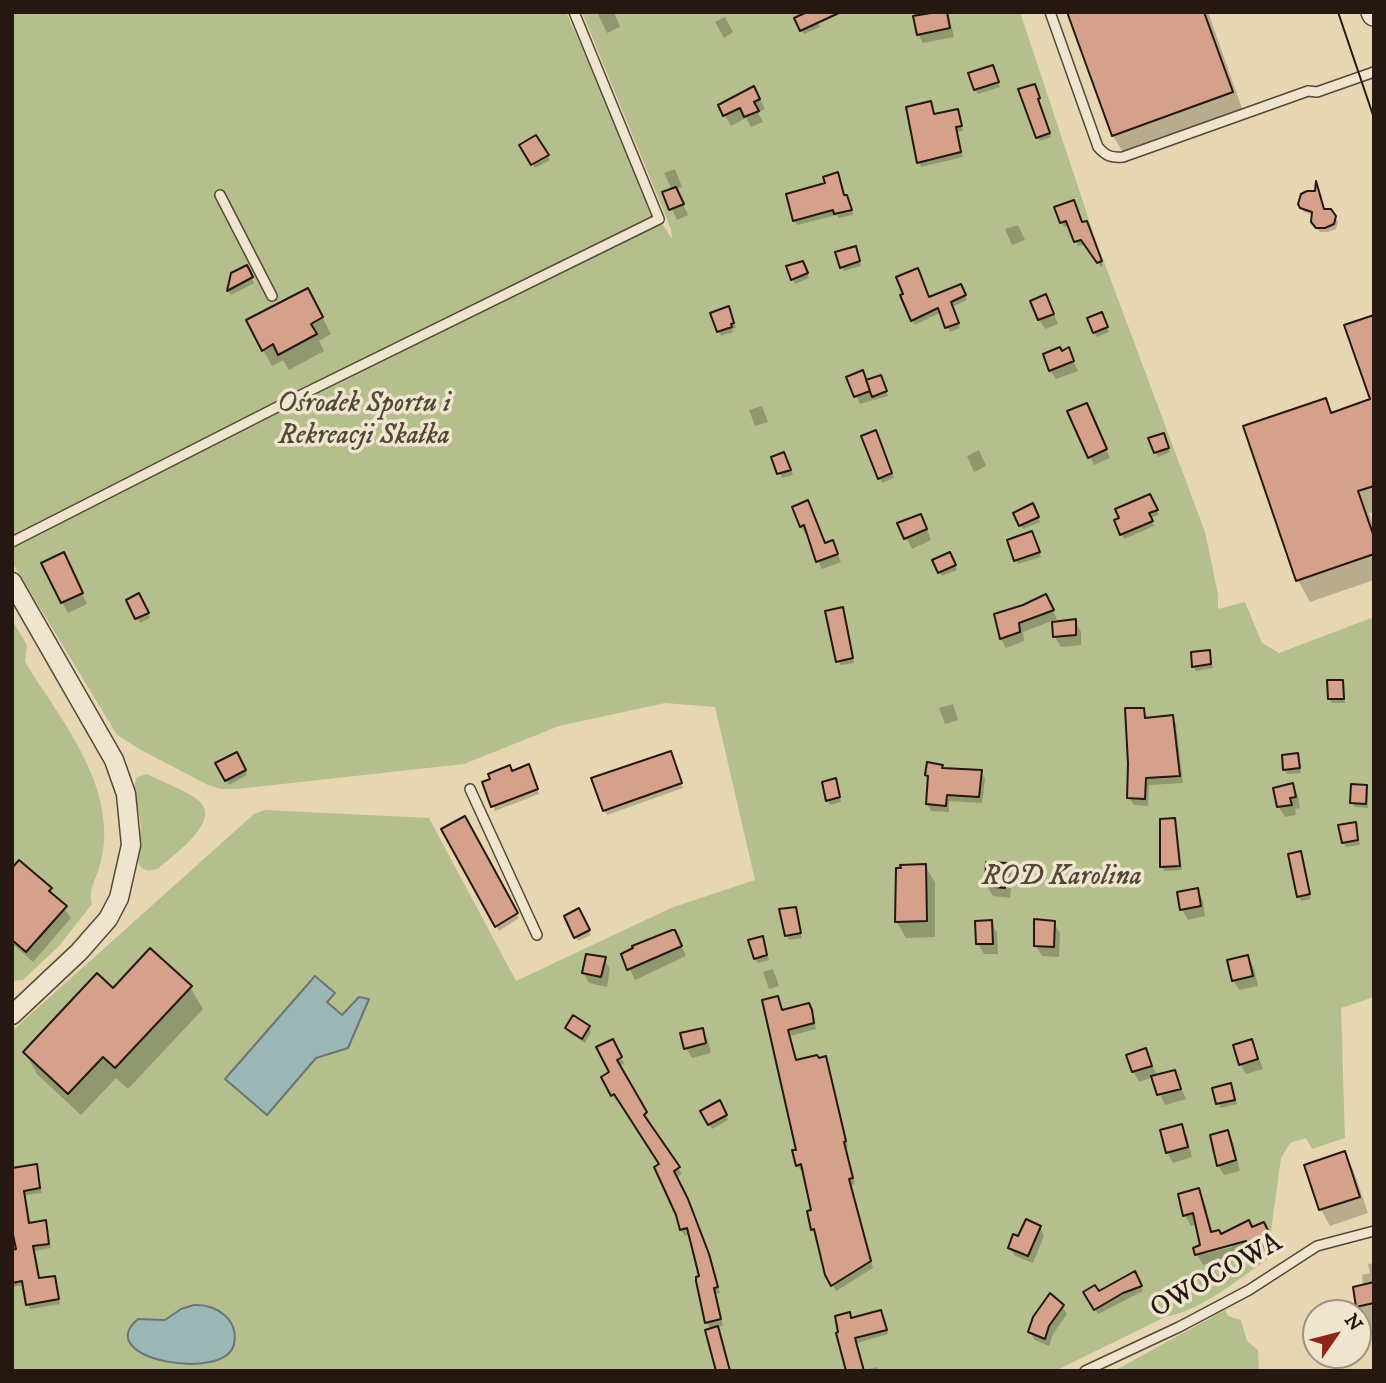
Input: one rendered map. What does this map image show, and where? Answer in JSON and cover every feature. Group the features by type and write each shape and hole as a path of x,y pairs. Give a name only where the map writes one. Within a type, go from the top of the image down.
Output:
{"street":[{"path":"12,582 18,605 114,760 126,794 131,845 119,898 108,919 79,952 12,1015"}],"lane":[{"path":"12,542 659,219 574,12"},
{"path":"1050,12 1098,146 1112,158 1123,157 1308,91 1317,92 1374,72"},
{"path":"220,195 272,296"},
{"path":"470,789 537,935"},
{"name":"OWOCOWA","path":"1085,1371 1238,1296 1317,1246 1374,1231"}],"green space":[{"path":"12,12 566,12 659,219 672,239 671,229 582,12 1020,12 1094,235 1205,532 1218,594 1218,609 1245,602 1262,643 1279,653 1374,617 1374,997 1341,1008 1345,1138 1312,1149 1306,1138 1290,1143 1281,1158 1271,1231 1275,1254 1193,1308 1165,1317 1055,1371 12,1371 12,1031 254,814 265,810 429,818 516,981 671,908 755,880 715,707 665,703 559,726 464,764 237,789 221,789 208,785 117,735 12,562"},
{"path":"12,620 27,645 25,662 75,740 95,782 101,804 104,842 102,858 91,890 92,904 59,946 23,980 12,981"},
{"path":"147,774 189,794 200,802 205,810 200,829 192,838 159,868 149,870 142,868 138,862 141,827 134,786 137,777"},
{"path":"1225,1310 1228,1316 1241,1320 1247,1341 1258,1350 1259,1371 1114,1371"}],"water":[{"path":"315,976 335,993 327,1002 342,1015 359,997 369,999 348,1048 316,1058 267,1115 225,1079"},
{"path":"194,1305 218,1310 229,1320 235,1335 234,1344 226,1356 209,1362 187,1364 145,1355 132,1345 128,1333 138,1319 165,1320 181,1309"}],"building":[{"path":"807,12 841,12 800,31 794,18"},
{"path":"947,12 950,28 917,35 913,16"},
{"path":"1067,12 1204,12 1233,92 1112,136"},
{"path":"993,65 999,82 974,90 968,73"},
{"path":"1035,84 1050,133 1036,138 1018,89"},
{"path":"754,86 760,99 754,102 759,111 744,117 740,108 723,116 718,105"},
{"path":"931,101 934,114 958,109 962,126 956,127 961,152 917,163 906,107"},
{"path":"536,135 549,155 531,165 519,145"},
{"path":"838,172 844,195 847,195 852,210 834,214 833,210 793,221 786,194 825,183 823,177"},
{"path":"1316,181 1324,209 1331,209 1336,216 1334,224 1325,228 1316,228 1311,222 1312,212 1300,208 1298,204 1301,194 1315,191"},
{"path":"676,187 684,204 669,210 662,192"},
{"path":"1074,200 1082,222 1087,221 1102,261 1097,263 1081,240 1074,242 1066,221 1060,223 1054,207"},
{"path":"856,246 860,261 840,268 835,252"},
{"path":"803,261 808,273 791,280 786,266"},
{"path":"247,265 253,277 227,291 231,273"},
{"path":"918,268 929,297 961,284 966,295 951,302 959,323 945,328 938,308 911,321 896,277"},
{"path":"308,288 323,317 311,324 317,334 278,355 273,344 262,351 246,320"},
{"path":"1046,294 1054,314 1038,320 1030,301"},
{"path":"729,306 734,323 731,324 732,327 717,332 710,313"},
{"path":"1102,312 1108,327 1093,333 1087,318"},
{"path":"1374,315 1374,486 1358,491 1374,537 1374,554 1296,581 1243,426 1326,398 1331,413 1370,399 1344,325"},
{"path":"1060,347 1062,351 1069,347 1074,361 1049,371 1043,354"},
{"path":"863,370 870,391 854,397 846,377"},
{"path":"881,375 887,391 872,397 866,380"},
{"path":"1087,403 1107,449 1088,458 1067,411"},
{"path":"876,430 892,473 878,479 861,436"},
{"path":"1164,433 1169,448 1154,453 1148,438"},
{"path":"784,452 791,470 777,474 771,457"},
{"path":"1150,494 1158,510 1149,513 1153,521 1120,535 1114,520 1119,518 1115,509"},
{"path":"808,500 825,543 833,540 838,554 816,562 804,525 800,527 792,507"},
{"path":"1033,503 1039,517 1019,526 1013,513"},
{"path":"921,514 927,529 904,539 897,523"},
{"path":"1032,531 1040,552 1014,561 1007,540"},
{"path":"64,552 83,593 61,603 41,563"},
{"path":"950,552 956,565 938,573 932,560"},
{"path":"139,593 149,613 135,619 126,600"},
{"path":"1046,594 1054,610 1019,623 1020,632 1000,639 994,614"},
{"path":"843,607 853,658 836,662 825,611"},
{"path":"1076,619 1076,635 1053,637 1052,622"},
{"path":"1210,650 1211,664 1192,667 1191,652"},
{"path":"1327,680 1343,680 1344,699 1328,699"},
{"path":"1125,708 1144,708 1145,718 1173,715 1180,776 1146,778 1145,799 1127,798"},
{"path":"671,751 682,783 603,811 591,778"},
{"path":"237,752 246,770 225,781 215,763"},
{"path":"1298,753 1300,768 1283,770 1282,755"},
{"path":"927,762 943,765 942,768 982,770 979,797 947,795 946,806 926,804"},
{"path":"529,764 538,789 491,807 482,782 490,779 488,774 510,765 512,771"},
{"path":"836,778 840,797 826,801 822,782"},
{"path":"1293,783 1296,797 1290,798 1292,805 1277,807 1273,788"},
{"path":"1351,784 1367,785 1366,804 1350,803"},
{"path":"465,816 518,913 495,927 441,829"},
{"path":"1175,818 1180,866 1160,867 1160,819"},
{"path":"1356,822 1358,840 1342,843 1338,825"},
{"path":"1301,851 1310,894 1297,897 1288,854"},
{"path":"19,860 52,888 49,891 67,906 26,952 12,940 12,868"},
{"path":"986,862 1007,863 1005,888 985,886"},
{"path":"926,864 927,921 895,922 896,868 901,868 900,865"},
{"path":"1198,888 1201,906 1180,910 1177,892"},
{"path":"796,907 801,933 785,936 779,909"},
{"path":"579,908 590,930 574,938 564,916"},
{"path":"1034,919 1055,921 1054,947 1034,946"},
{"path":"992,920 993,944 976,944 975,921"},
{"path":"675,930 682,946 627,970 621,954 633,948 632,946"},
{"path":"763,936 767,955 754,959 748,940"},
{"path":"150,948 192,986 115,1068 103,1057 68,1094 23,1052 97,973 113,988"},
{"path":"586,954 606,957 601,977 582,973"},
{"path":"1248,955 1253,976 1232,981 1227,960"},
{"path":"778,996 782,1010 809,1003 812,1010 814,1023 788,1030 796,1060 817,1055 819,1058 826,1056 853,1178 849,1179 871,1261 831,1286 825,1275 814,1229 811,1230 807,1211 811,1210 801,1164 796,1166 792,1150 796,1150 762,1000"},
{"path":"573,1015 590,1026 582,1039 565,1028"},
{"path":"703,1028 706,1043 684,1049 680,1033"},
{"path":"613,1039 622,1057 617,1060 647,1112 644,1115 680,1167 674,1171 709,1254 718,1287 714,1288 721,1319 705,1323 696,1281 699,1276 687,1228 680,1230 654,1167 659,1164 614,1094 611,1096 601,1077 609,1072 596,1047"},
{"path":"1252,1039 1258,1059 1239,1065 1233,1045"},
{"path":"1146,1048 1152,1066 1132,1072 1126,1055"},
{"path":"1175,1070 1181,1089 1157,1095 1151,1076"},
{"path":"1231,1083 1235,1100 1216,1104 1212,1088"},
{"path":"720,1100 727,1115 708,1125 700,1111"},
{"path":"1182,1124 1188,1147 1166,1153 1160,1130"},
{"path":"1228,1130 1236,1160 1217,1166 1210,1135"},
{"path":"1345,1151 1360,1197 1319,1210 1304,1165"},
{"path":"37,1164 40,1188 24,1191 29,1223 46,1220 49,1244 33,1246 39,1278 55,1276 59,1299 26,1305 22,1281 12,1283 12,1250 16,1249 12,1230 12,1168"},
{"path":"1199,1188 1211,1232 1219,1230 1221,1234 1249,1220 1252,1227 1264,1222 1270,1235 1248,1245 1246,1241 1195,1255 1193,1248 1200,1245 1193,1213 1183,1216 1178,1194"},
{"path":"1026,1219 1041,1226 1028,1256 1008,1248 1013,1234 1018,1236"},
{"path":"1135,1271 1142,1286 1123,1293 1094,1310 1083,1292 1095,1285 1099,1291"},
{"path":"1374,1282 1374,1303 1372,1299 1355,1299 1353,1287"},
{"path":"1050,1293 1064,1305 1049,1326 1045,1339 1028,1332 1033,1317"},
{"path":"881,1310 887,1330 855,1338 864,1371 846,1371 836,1333 835,1316 850,1312 851,1318"},
{"path":"718,1326 730,1371 716,1371 705,1330"}],"tram line":[{"path":"1338,12 1374,118"}],"park label":[{"name":"Ośrodek Sportu i Rekreacji Skałka","path":"364,421"},
{"name":"ROD Karolina","path":"1062,878"}]}
